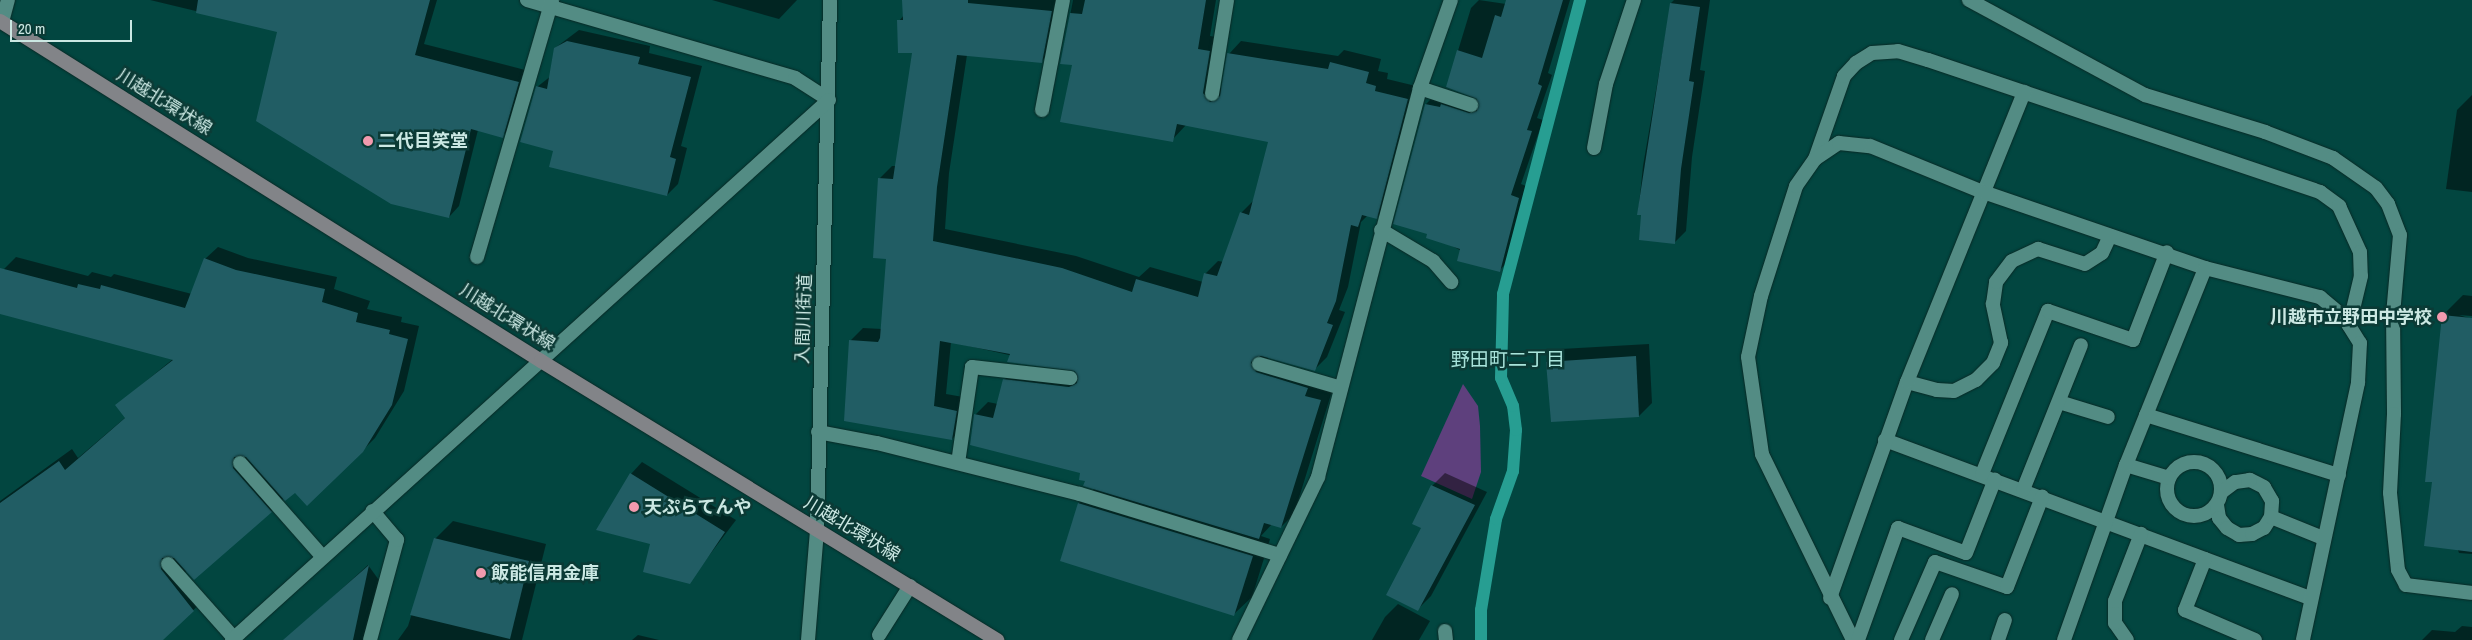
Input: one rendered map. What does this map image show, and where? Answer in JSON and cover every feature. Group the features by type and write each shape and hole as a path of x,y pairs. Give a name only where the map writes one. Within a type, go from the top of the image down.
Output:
{"main road":[{"name":"川越北環状線","path":"1,24 541,361 997,640"}],"street":[{"path":"1,24 8,0"},
{"path":"168,564 233,639 829,100 795,78 551,3 527,0"},
{"name":"入間川街道","path":"808,640 817,530 830,0"},
{"path":"1042,110 1063,0"},
{"path":"1212,94 1227,0"},
{"path":"1240,640 1318,477 1381,230 1420,88 1452,0"},
{"path":"1594,148 1606,84 1634,0"},
{"path":"1969,0 2145,95 2265,132 2333,158 2376,188 2388,204 2400,235 2393,316 2394,414 2390,493 2398,570 2406,585 2472,594"},
{"path":"477,257 551,3"},
{"path":"1853,640 1830,598 1762,454 1748,357 1761,296 1796,186 1815,158 1844,76 1872,53 1898,51 2320,192 2339,206 2349,222 2360,252 2361,276 2349,326"},
{"path":"1420,88 1471,105"},
{"path":"1830,598 1907,382 2024,92"},
{"path":"1815,158 1839,143 1870,146 1983,192 2110,236 2167,252 2205,268 2320,297 2343,316 2360,343 2358,384 2310,598 2303,640"},
{"path":"1381,230 1433,262 1451,282"},
{"path":"1907,382 1937,390 1954,391 1976,380 1993,363 2001,344 1993,304 1995,289 1996,282 2012,262 2038,250 2085,264 2102,253 2110,236"},
{"path":"1858,640 1898,528 1966,553 1988,476 2048,311 2134,340 2167,252"},
{"path":"2064,640 2126,465 2205,268"},
{"path":"2023,490 2081,346"},
{"path":"1259,364 1341,388"},
{"path":"958,462 972,367 1070,378"},
{"path":"2058,402 2108,417"},
{"path":"2146,415 2339,475"},
{"path":"818,432 958,462 1080,494 1280,555"},
{"path":"1885,440 1988,476 2310,598"},
{"path":"2217,505 2219,518 2227,528 2239,535 2264,528 2272,517 2272,501 2264,487 2250,480 2234,482 2222,492 2217,505 2207,514 2194,517 2181,513 2171,504 2167,491 2169,478 2179,466 2194,461 2209,465 2219,476 2222,492"},
{"path":"240,463 323,558"},
{"path":"2126,465 2169,478"},
{"path":"1901,640 1935,562 2007,587 2042,497"},
{"path":"370,640 397,540 373,511"},
{"path":"2272,517 2323,538"},
{"path":"2127,640 2115,624 2115,601 2141,534"},
{"path":"2205,559 2185,610 2255,640"},
{"path":"878,635 910,586"},
{"path":"1932,640 1952,594"},
{"path":"1998,640 2005,620"}],"shaded area":[{"path":"1463,384 1478,406 1480,426 1481,472 1472,499 1421,476"}],"building":[{"path":"198,0 430,0 415,55 519,82 503,138 471,129 449,218 391,204 256,121 277,32 196,13"},
{"path":"902,0 968,0 968,3 1052,11 1042,63 957,55 937,187 933,241 1062,268 1132,292 1136,279 1198,297 1204,273 1217,276 1240,212 1249,215 1268,142 1177,124 1173,142 1060,122 1072,65 1060,64 1070,13 1082,14 1085,0 1206,0 1198,49 1210,51 1203,93 1210,102 1220,96 1227,53 1328,69 1330,62 1369,72 1366,83 1376,86 1375,91 1408,99 1377,219 1362,215 1358,227 1351,225 1336,301 1327,323 1333,325 1315,371 1261,356 1251,362 1256,372 1308,388 1305,396 1321,400 1281,528 1264,523 1259,539 1083,486 1085,481 1079,480 1080,473 970,445 974,414 993,418 1003,379 1069,387 1077,383 1075,371 1007,362 1010,354 940,341 934,406 957,411 952,440 844,421 849,340 878,342 880,338 886,259 873,258 878,178 893,179 912,53 898,53 897,20 903,20"},
{"path":"1506,0 1563,0 1538,84 1542,86 1527,130 1532,131 1511,195 1519,198 1500,272 1457,261 1460,249 1426,238 1427,234 1393,224 1425,104 1440,107 1441,104 1469,113 1477,111 1477,99 1446,87 1457,50 1482,58 1495,15 1501,17"},
{"path":"1670,3 1700,7 1689,81 1694,82 1681,169 1675,244 1639,240 1641,215 1637,215"},
{"path":"567,41 640,57 638,64 691,77 670,157 676,159 667,196 549,167 553,151 520,142 536,86 547,89 554,48"},
{"path":"204,258 236,270 325,289 322,302 358,313 356,322 390,330 389,334 408,339 392,405 363,452 307,506 295,493 285,501 246,457 234,457 233,468 272,512 194,580 174,558 162,558 161,569 194,611 163,640 0,640 0,503 59,461 65,470 125,418 115,405 173,360 0,314 0,268 77,288 78,284 100,289 101,285 185,308"},
{"path":"2442,315 2472,318 2472,552 2424,546 2432,482 2425,482"},
{"path":"1636,356 1639,417 1551,422 1546,362"},
{"path":"630,473 725,532 690,584 643,572 650,544 596,530"},
{"path":"1431,485 1475,505 1418,611 1386,595 1421,528 1412,524"},
{"path":"1078,503 1253,556 1234,616 1060,561"},
{"path":"434,538 529,561 510,639 410,615"},
{"path":"369,565 353,640 283,640"}],"waterway":[{"path":"1481,640 1481,610 1496,519 1513,471 1516,430 1513,406 1501,378 1503,294 1580,0"}],"place":[{"name":"二代目笑堂","path":"368,141"},
{"name":"川越市立野田中学校","path":"2442,317"},
{"name":"天ぷらてんや","path":"634,507"},
{"name":"飯能信用金庫","path":"481,573"}],"district":[{"name":"野田町二丁目","path":"1508,360"}]}
